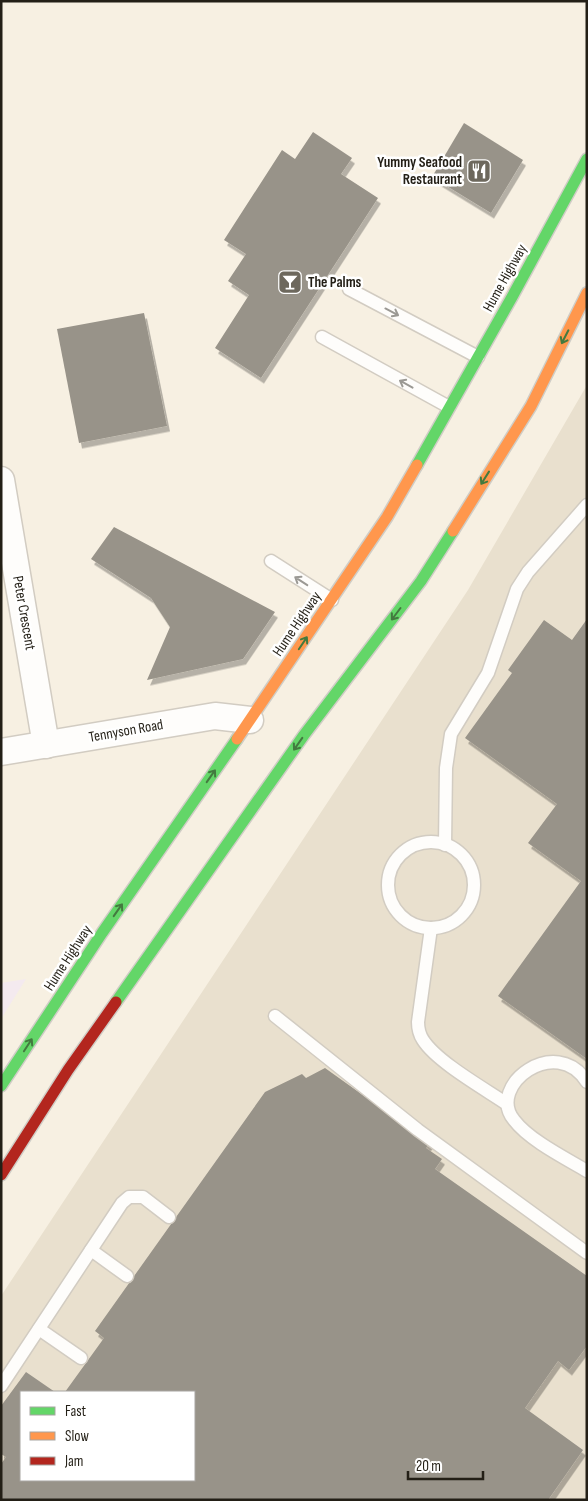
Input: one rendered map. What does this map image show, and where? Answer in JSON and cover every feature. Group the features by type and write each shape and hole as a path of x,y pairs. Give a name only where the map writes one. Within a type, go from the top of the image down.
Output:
{"highway":[{"name":"Hume Highway","path":"1,1086 102,933 250,720 387,517 587,159"},
{"path":"1,1175 68,1070 304,736 420,581 530,406 587,294"}],"street":[{"name":"Peter Crescent","path":"1,480 46,745"},
{"name":"Tennyson Road","path":"1,752 216,716 250,720"}],"lane":[{"path":"349,289 478,357"},
{"path":"322,337 449,407"},
{"path":"445,845 446,768 451,734 488,673 517,589 528,572 587,505"},
{"path":"271,561 332,600"},
{"path":"438,842 445,845 454,849 466,860 474,876 474,893 468,908 456,921 440,928 423,928 408,922 395,910 388,895 388,878 394,862 406,850 421,843 438,842"},
{"path":"431,928 418,1032 436,1055 507,1104"},
{"path":"275,1016 418,1130 587,1254"},
{"path":"587,1082 582,1075 565,1063 545,1062 527,1070 511,1087 507,1104 512,1119 525,1131 587,1171"},
{"path":"1,1386 122,1203 129,1197 143,1197 169,1218"},
{"path":"91,1250 127,1276"},
{"path":"39,1329 81,1358"}],"shaded area":[{"path":"587,385 587,1500 1,1500 1,1296 468,590"},
{"path":"26,979 1,1019 1,983"}],"building":[{"path":"464,123 523,160 491,213 432,177"},
{"path":"313,132 352,158 341,174 378,198 261,378 215,348 249,295 228,281 246,254 224,240 282,150 295,159"},
{"path":"144,313 167,426 79,443 57,329"},
{"path":"114,527 275,612 243,659 147,680 170,627 151,598 91,559"},
{"path":"587,619 587,1059 498,996 581,881 528,843 557,804 465,738 512,673 508,670 544,620 572,640"},
{"path":"325,1068 430,1143 426,1148 442,1159 435,1169 587,1276 587,1346 569,1370 558,1361 525,1408 583,1450 548,1500 1,1500 1,1464 6,1457 1,1454 1,1406 26,1372 54,1391 20,1391 20,1481 195,1481 195,1391 66,1391 104,1338 95,1331 265,1092 302,1074 306,1078"}],"traffic: fast":[{"path":"417,465 587,159"},
{"path":"116,1002 304,735 421,581 453,531"},
{"path":"1,1086 102,933 237,739"}],"traffic: slow":[{"path":"453,531 531,406 587,293"},
{"path":"237,739 387,517 417,465"}],"traffic: jam":[{"path":"1,1175 68,1070 116,1002"}],"place":[{"name":"Yummy Seafood Restaurant","path":"479,171"},
{"name":"The Palms","path":"290,282"}]}
